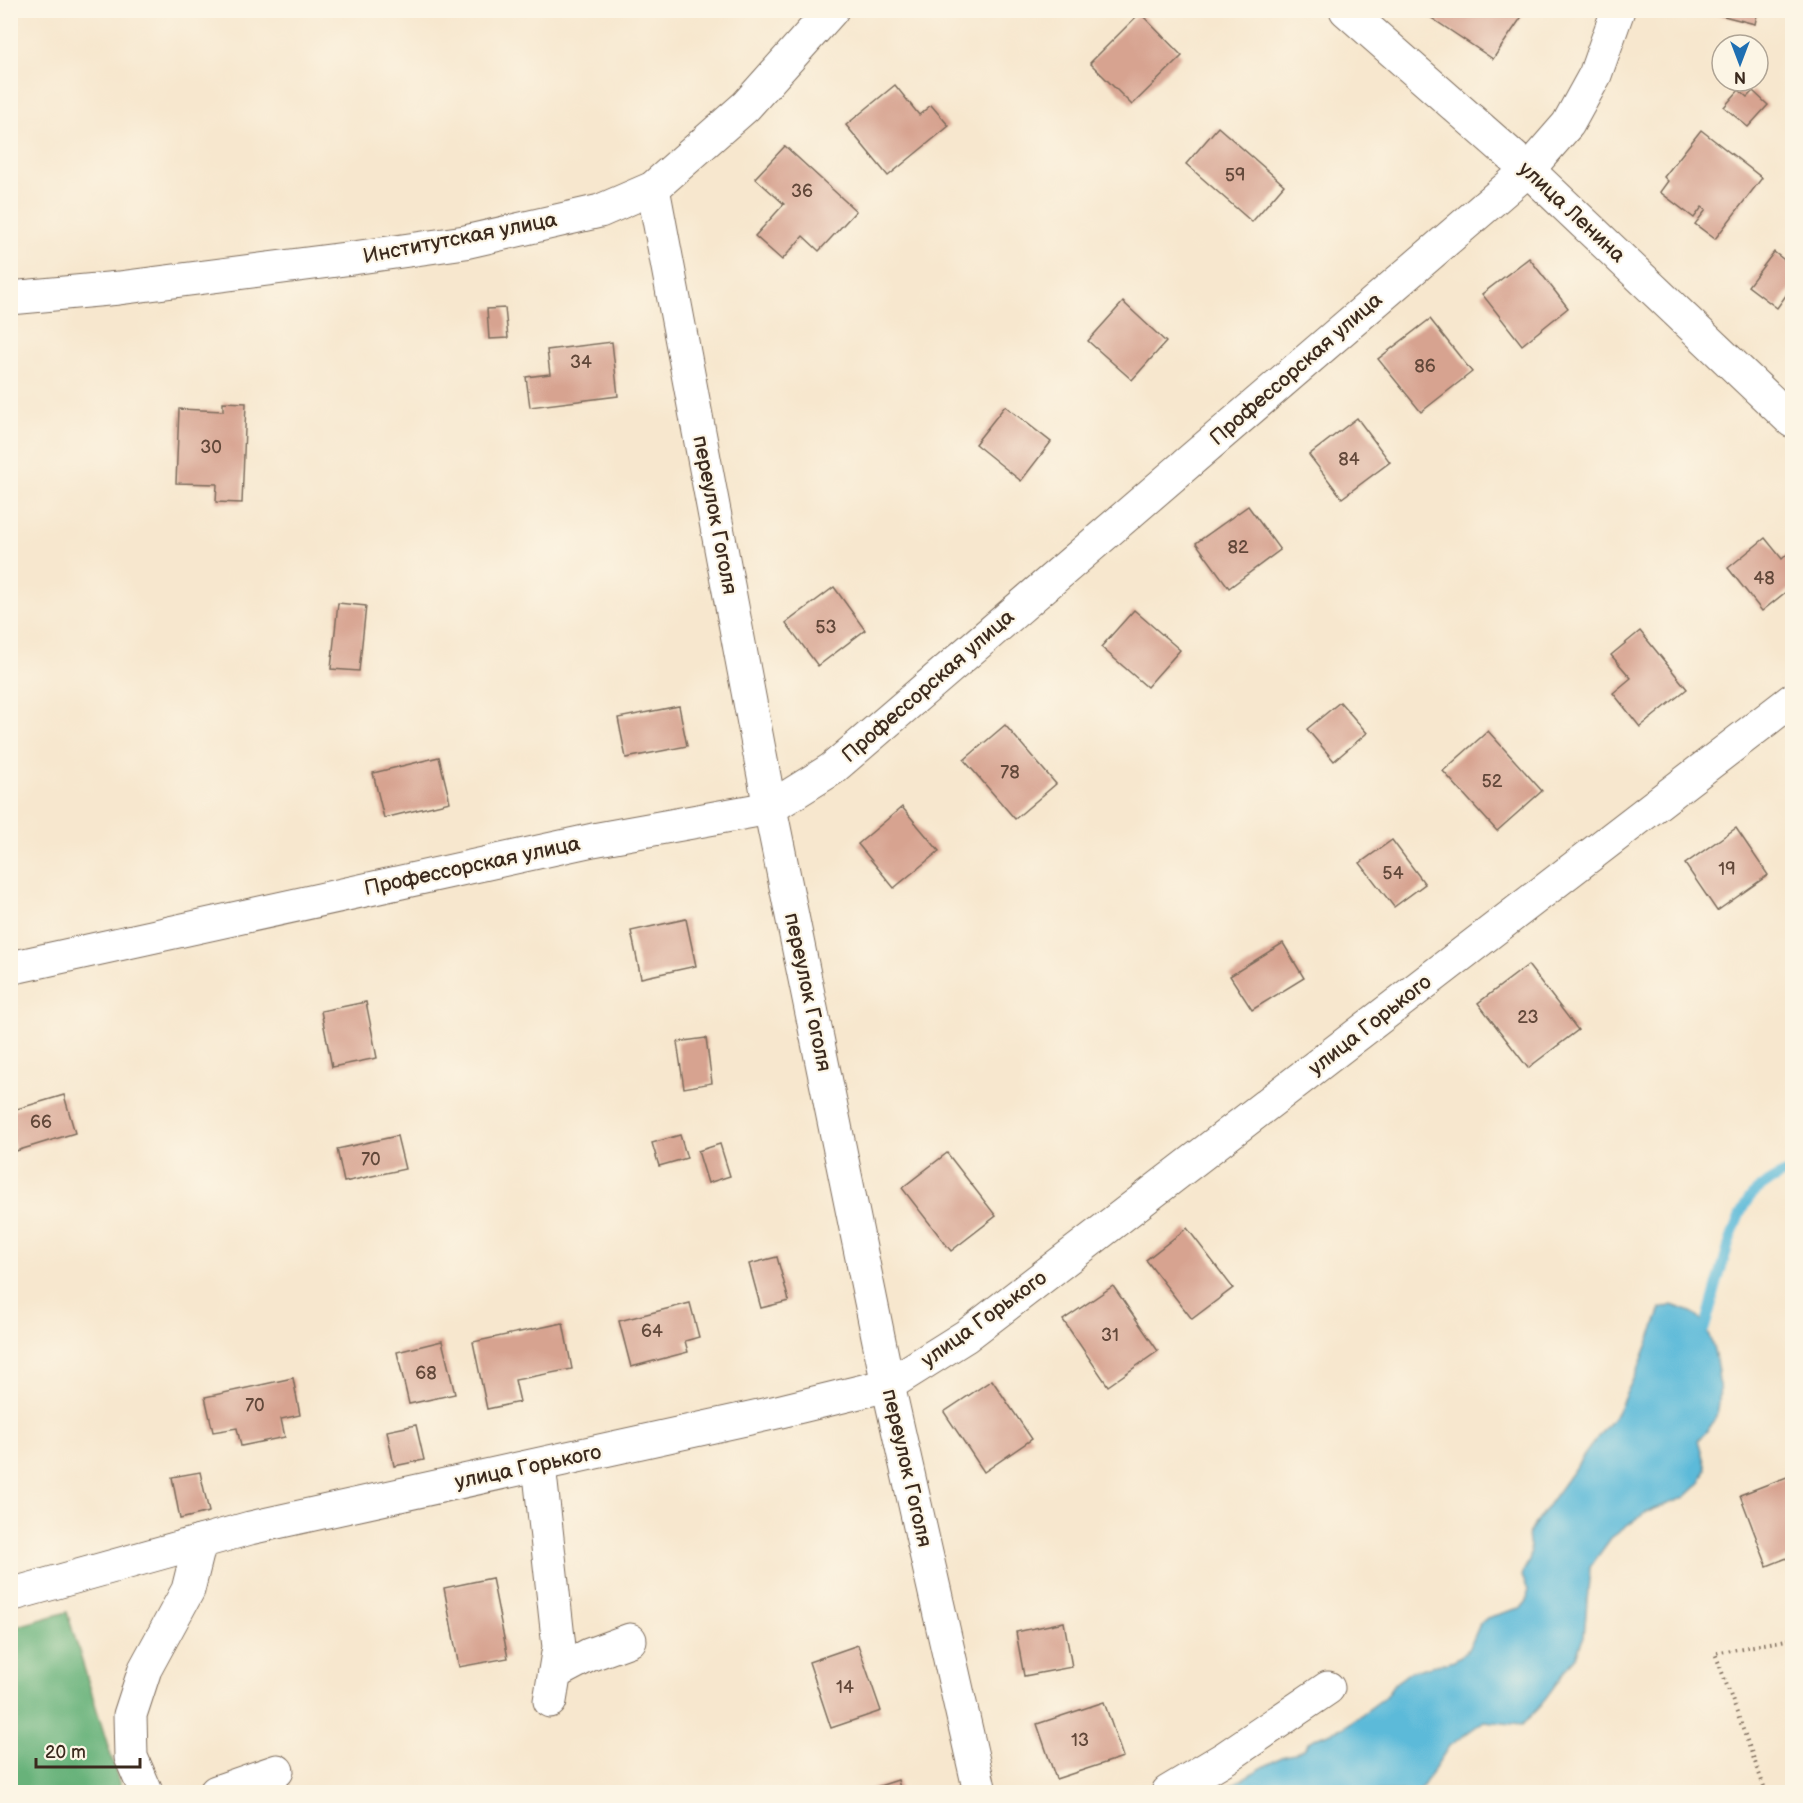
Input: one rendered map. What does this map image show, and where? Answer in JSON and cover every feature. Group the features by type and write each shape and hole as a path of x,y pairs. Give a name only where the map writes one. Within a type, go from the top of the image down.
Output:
{"street":[{"name":"Институтская улица","path":"10,298 119,288 465,242 600,211 653,188 746,106 832,10"},
{"name":"улица Ленина","path":"1346,10 1528,170 1792,421"},
{"name":"Профессорская улица","path":"10,968 593,840 770,808 841,761 1528,170 1568,124 1595,75 1618,10"},
{"name":"переулок Гоголя","path":"653,188 770,808 888,1385 980,1792"},
{"name":"улица Горького","path":"10,1595 250,1528 777,1412 888,1385 966,1336 1792,700"},
{"path":"539,1465 559,1647 552,1687 589,1655 630,1640"},
{"path":"146,1792 131,1757 130,1715 144,1669 188,1590 200,1542"},
{"path":"1168,1792 1225,1758 1328,1688"},
{"path":"216,1792 277,1771"}],"path":[{"path":"1766,1792 1715,1653 1792,1639"}],"green space":[{"path":"67,1612 122,1792 11,1792 11,1628"}],"water":[{"path":"1672,1305 1693,1313 1701,1320 1716,1358 1719,1387 1718,1410 1713,1423 1698,1440 1706,1469 1700,1483 1685,1497 1645,1513 1611,1538 1590,1567 1584,1636 1576,1656 1540,1706 1522,1725 1484,1721 1449,1746 1419,1792 1219,1792 1281,1757 1305,1748 1309,1742 1320,1736 1343,1728 1384,1698 1393,1685 1410,1672 1454,1660 1464,1654 1480,1624 1487,1618 1522,1607 1527,1601 1528,1590 1522,1576 1531,1554 1529,1532 1617,1413 1641,1362 1661,1309"}],"building":[{"path":"1425,10 1524,10 1525,12 1493,59 1424,13"},
{"path":"1713,10 1758,10 1755,24 1712,13"},
{"path":"1140,13 1182,56 1132,105 1090,63"},
{"path":"895,85 919,115 931,105 949,126 888,176 846,125"},
{"path":"1736,93 1742,93 1747,97 1751,93 1755,93 1768,105 1748,127 1724,107"},
{"path":"1218,127 1284,185 1252,222 1186,164"},
{"path":"1701,130 1762,178 1715,239 1695,224 1706,210 1702,207 1694,218 1660,192 1668,181 1664,177"},
{"path":"785,146 856,211 819,251 803,236 782,260 755,236 784,204 755,178"},
{"path":"1774,252 1792,266 1792,287 1777,308 1748,286"},
{"path":"1529,258 1568,308 1522,345 1482,294"},
{"path":"1123,302 1166,342 1132,380 1088,341"},
{"path":"505,308 508,338 489,339 487,309"},
{"path":"1430,319 1472,372 1421,412 1378,359"},
{"path":"612,342 618,396 530,407 526,377 550,374 547,350"},
{"path":"223,402 246,403 242,503 216,502 217,484 176,483 179,409 223,411"},
{"path":"1005,406 1051,442 1021,481 975,444"},
{"path":"1357,418 1390,462 1342,498 1309,455"},
{"path":"1248,506 1280,550 1229,588 1196,543"},
{"path":"1765,538 1782,559 1792,550 1792,587 1762,611 1728,568"},
{"path":"834,587 865,630 818,666 786,623"},
{"path":"338,603 366,606 359,671 331,669"},
{"path":"1134,610 1180,650 1147,687 1101,647"},
{"path":"1640,631 1687,689 1640,727 1613,693 1631,678 1611,655"},
{"path":"1340,702 1367,733 1334,761 1307,729"},
{"path":"679,706 687,746 626,758 618,718"},
{"path":"1005,725 1056,784 1015,819 964,760"},
{"path":"1488,731 1542,791 1497,831 1443,771"},
{"path":"439,757 450,802 384,818 373,773"},
{"path":"902,807 939,851 894,888 858,844"},
{"path":"1736,828 1768,875 1717,911 1685,864"},
{"path":"1392,840 1425,884 1394,907 1360,863"},
{"path":"686,919 696,966 641,978 631,931"},
{"path":"1283,943 1304,978 1252,1010 1230,976"},
{"path":"1528,965 1578,1030 1528,1068 1478,1003"},
{"path":"366,1002 377,1058 332,1067 321,1011"},
{"path":"706,1038 712,1083 684,1088 677,1042"},
{"path":"64,1095 75,1133 16,1151 10,1134 10,1111"},
{"path":"680,1135 687,1158 659,1166 652,1143"},
{"path":"397,1136 405,1169 344,1182 337,1149"},
{"path":"720,1144 730,1176 708,1183 698,1151"},
{"path":"947,1153 996,1216 951,1251 902,1188"},
{"path":"1187,1228 1233,1288 1192,1319 1146,1260"},
{"path":"777,1257 789,1301 761,1308 749,1264"},
{"path":"1113,1286 1158,1351 1108,1386 1063,1320"},
{"path":"690,1303 699,1337 685,1341 688,1352 631,1367 619,1321"},
{"path":"563,1323 572,1369 515,1380 520,1402 487,1409 473,1342"},
{"path":"442,1341 455,1394 409,1404 397,1352"},
{"path":"293,1378 300,1415 281,1419 285,1437 241,1446 237,1428 213,1432 205,1397"},
{"path":"992,1380 1032,1439 984,1472 944,1412"},
{"path":"416,1425 424,1460 394,1466 387,1431"},
{"path":"200,1472 209,1512 180,1519 172,1477"},
{"path":"1792,1475 1792,1556 1767,1566 1740,1495"},
{"path":"492,1578 508,1658 459,1667 444,1588"},
{"path":"1064,1622 1072,1667 1024,1676 1016,1632"},
{"path":"858,1645 881,1711 831,1728 809,1662"},
{"path":"1104,1702 1123,1757 1056,1779 1037,1724"},
{"path":"898,1780 901,1792 861,1792"}],"waterway":[{"path":"1698,1338 1705,1327 1731,1237 1745,1205 1761,1188 1792,1171"}]}
